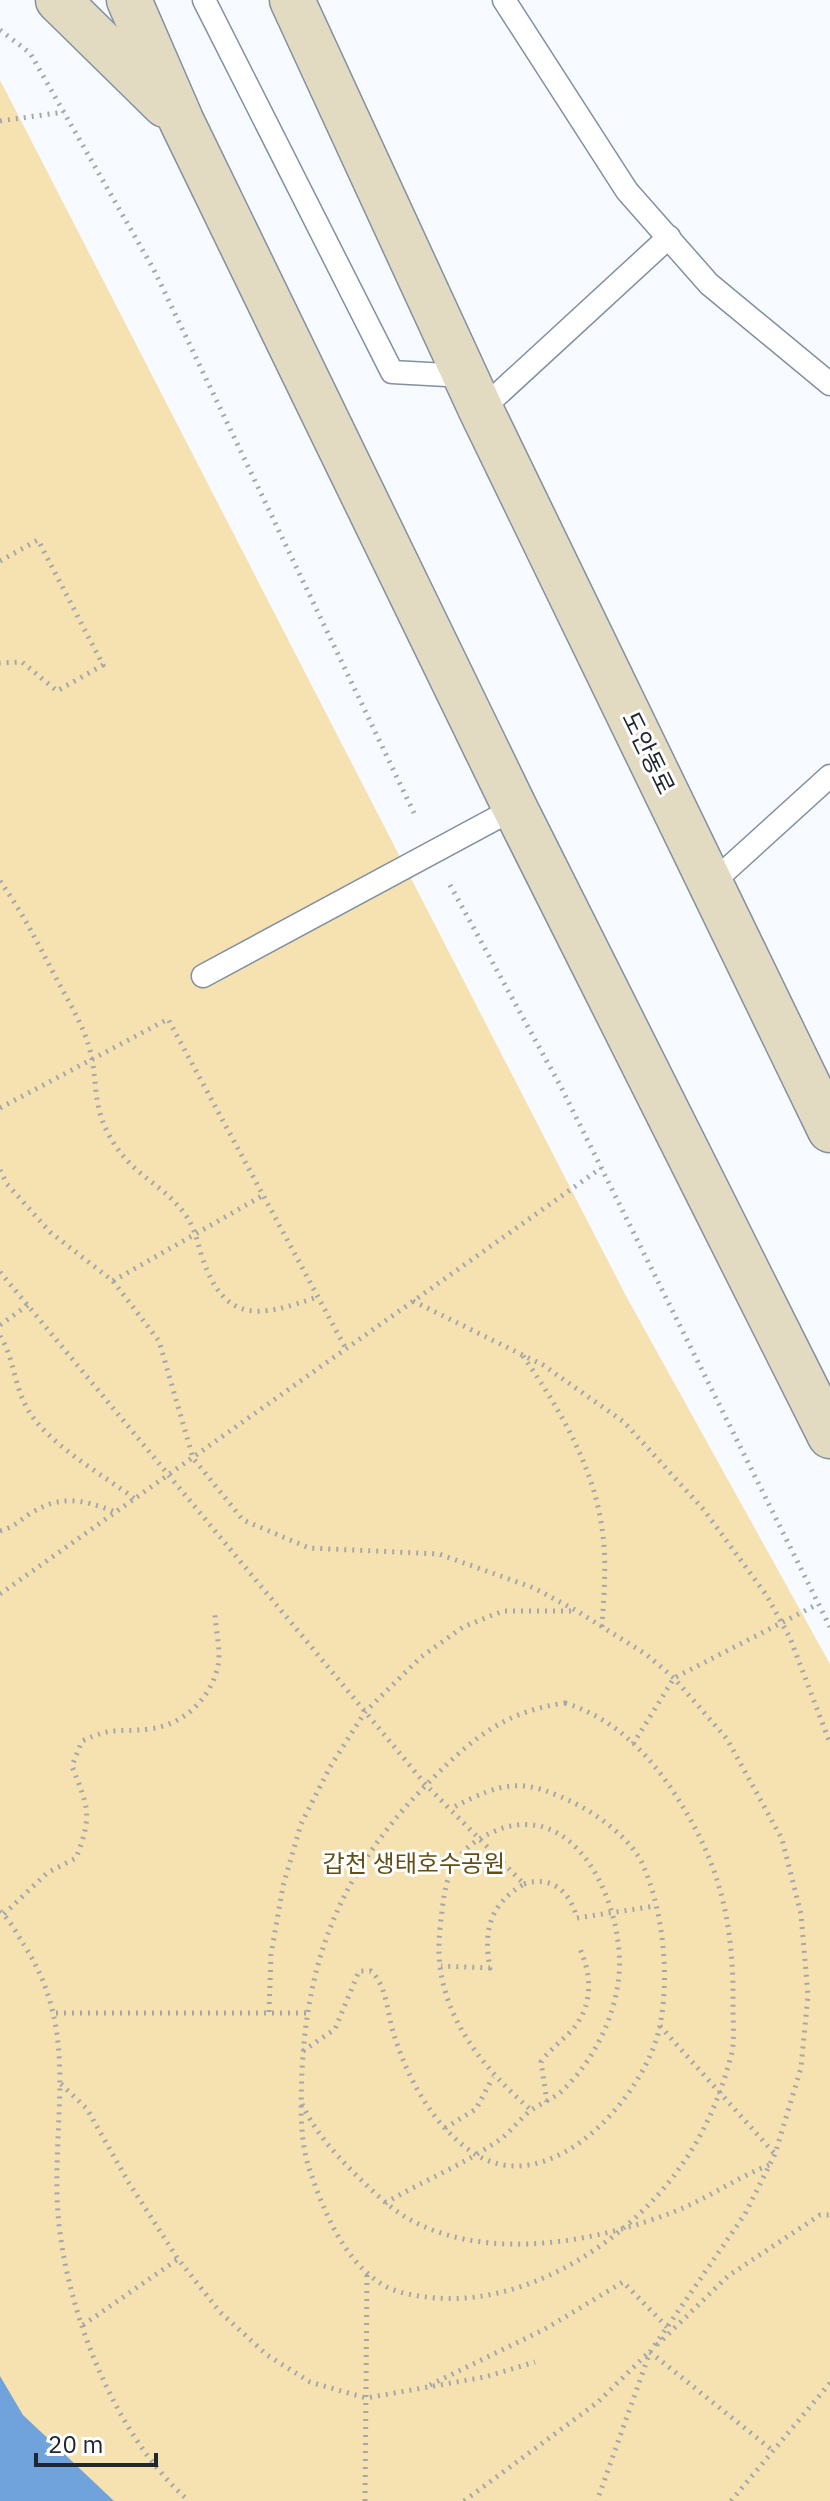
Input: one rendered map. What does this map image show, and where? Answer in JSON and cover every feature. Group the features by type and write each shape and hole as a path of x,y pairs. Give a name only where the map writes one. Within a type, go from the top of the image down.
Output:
{"main road":[{"path":"58,0 182,122"},
{"path":"129,0 182,122 515,808 830,1436"},
{"name":"도안동로","path":"292,0 473,393 830,1130"}],"lane":[{"path":"204,0 392,372 473,393 669,237"},
{"path":"504,0 627,191 709,284 830,384"},
{"path":"712,883 830,776"},
{"path":"203,976 515,808"}],"path":[{"path":"0,30 30,53 154,270 414,813"},
{"path":"0,121 64,112"},
{"path":"0,561 38,540 103,665 57,691 22,662 0,663"},
{"path":"0,881 29,922 78,1016 92,1060 92,1082 108,1134 126,1163 182,1210 196,1234 211,1283 229,1303 263,1314 317,1297"},
{"path":"450,885 601,1168 830,1627"},
{"path":"0,1108 168,1019 345,1347"},
{"path":"0,1594 601,1168"},
{"path":"0,1170 7,1184 50,1232 113,1281 159,1341 193,1458 243,1520 309,1548 439,1554 534,1588 577,1611 674,1678 727,1739 782,1839 801,1914 808,1995 801,2068 775,2154 745,2214 650,2352 597,2501"},
{"path":"113,1281 262,1196"},
{"path":"0,1272 426,1785 524,1884"},
{"path":"412,1300 543,1365 624,1422 723,1533 782,1622 830,1743"},
{"path":"0,1325 28,1305"},
{"path":"0,1336 9,1351 25,1405 44,1431 135,1499"},
{"path":"523,1355 564,1421 591,1481 602,1528 602,1627"},
{"path":"0,1531 11,1529 53,1503 82,1499 116,1512"},
{"path":"633,1744 674,1678 818,1604"},
{"path":"269,2012 271,1955 283,1886 301,1824 330,1767 365,1712 421,1657 463,1627 503,1611 577,1611"},
{"path":"189,2501 174,2488 124,2421 83,2325 68,2271 57,2197 61,2084 56,2013 34,1960 2,1912 47,1873 76,1858 89,1826 86,1801 72,1766 82,1741 109,1729 148,1729 181,1721 207,1693 218,1664 215,1615"},
{"path":"565,1703 592,1712 633,1744 657,1768 681,1803 715,1871 727,1905 733,1955 733,2052 705,2128 679,2169 618,2230 564,2268 524,2287 486,2298 450,2300 409,2295 381,2284 351,2255 321,2204 304,2153 301,2101 307,2013 333,1918 356,1869 382,1833 462,1750 500,1722 528,1708 565,1703"},
{"path":"303,2051 335,2029 359,1971 371,1971 380,1980 394,2038 411,2079 445,2128 473,2153 502,2164 534,2164 562,2156 590,2138 642,2070 660,2026 663,1962 655,1906 641,1861 602,1818 558,1795 510,1783 450,1809"},
{"path":"385,2203 501,2138 531,2110 547,2102 579,2072 610,2020 619,1980 617,1941 604,1884 563,1836 539,1824 505,1827 466,1847 450,1868 439,1935 441,1966 458,2025 493,2077 531,2110"},
{"path":"441,1966 490,1968 488,1924 496,1906 524,1884 540,1879 558,1886 573,1901 577,1918 655,1906"},
{"path":"547,2102 541,2062 576,2026 589,1996 587,1963 578,1945"},
{"path":"56,2013 307,2013"},
{"path":"660,2026 775,2154"},
{"path":"445,2128 476,2109 493,2077"},
{"path":"61,2084 87,2109 129,2183 178,2259 220,2312 267,2355 310,2382 366,2398 485,2377 535,2362"},
{"path":"301,2101 311,2122 334,2153 385,2203 409,2219 438,2232 485,2241 560,2242 618,2230 675,2211 769,2164"},
{"path":"464,2501 598,2402 728,2276 820,2215 830,2215"},
{"path":"83,2325 178,2259"},
{"path":"365,2501 367,2271"},
{"path":"422,2389 545,2329 623,2282 667,2327"},
{"path":"650,2352 772,2450"},
{"path":"731,2501 830,2383"}],"green space":[{"name":"갑천 생태호수공원","path":"0,80 626,1296 830,1664 830,2501 0,2501"}],"water":[{"path":"0,2376 23,2415 114,2501 0,2501"}]}
